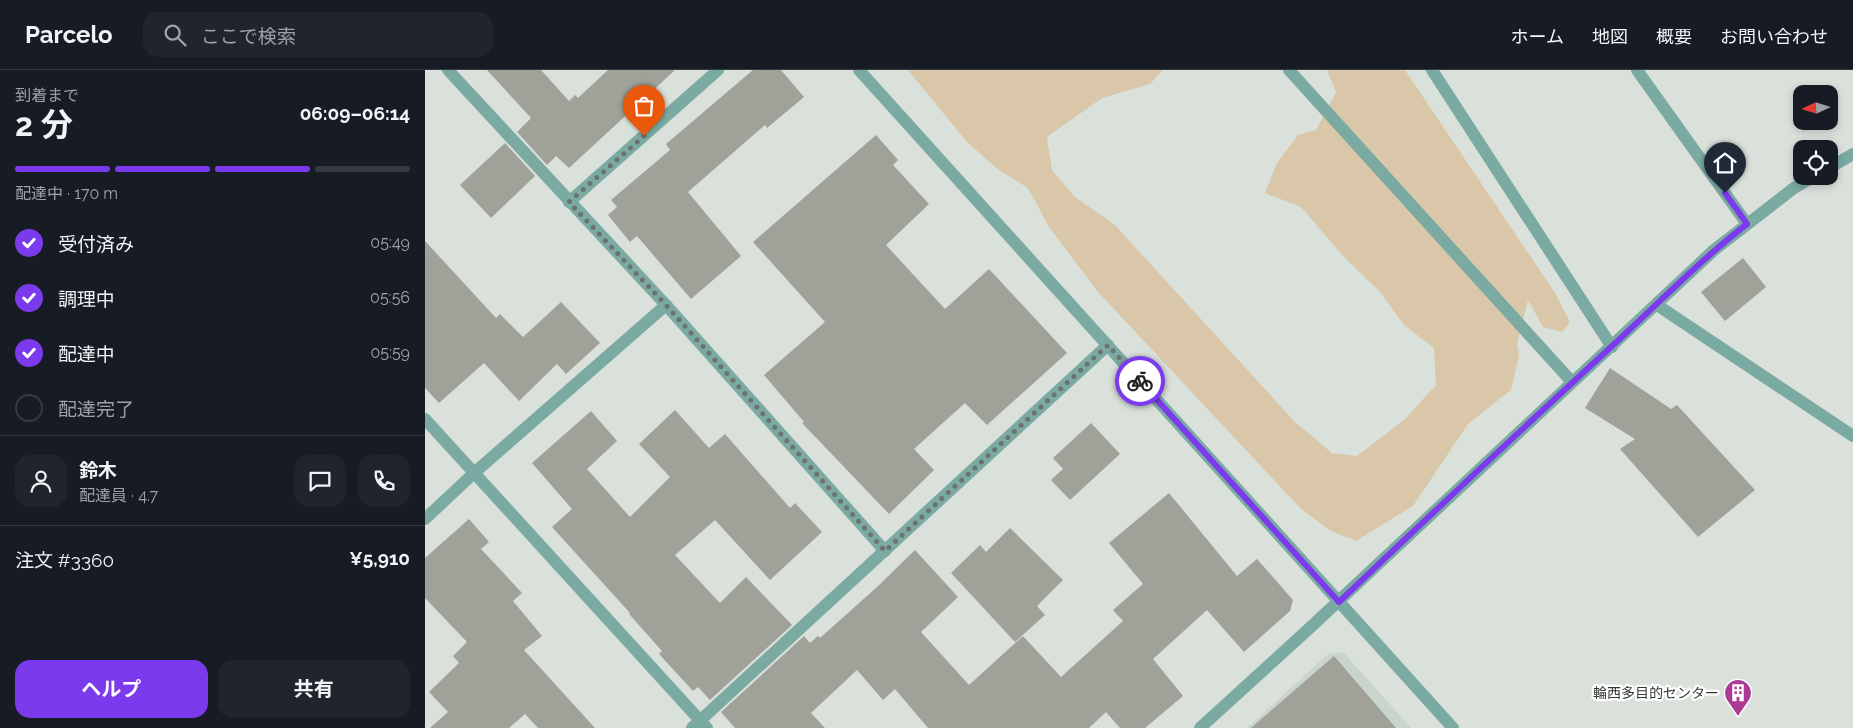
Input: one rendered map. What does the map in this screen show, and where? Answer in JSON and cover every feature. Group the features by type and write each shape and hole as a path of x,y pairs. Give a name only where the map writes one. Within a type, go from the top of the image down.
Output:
{"street":[{"path":"448,70 666,305 885,551"},
{"path":"569,202 718,70"},
{"path":"859,70 1453,728"},
{"path":"1289,70 1572,382"},
{"path":"1432,70 1612,347"},
{"path":"1637,70 1747,224"},
{"path":"1838,163 1853,154"},
{"path":"1200,728 1339,602 1714,250 1799,185"},
{"path":"425,519 474,473 666,305"},
{"path":"1657,305 1853,436"},
{"path":"425,419 700,726 885,551 1108,345"}],"shaded area":[{"path":"908,70 1163,70 1150,84 1102,98 1047,137 1052,170 1075,197 1115,225 1295,422 1332,453 1357,456 1405,419 1436,385 1434,348 1404,325 1381,293 1343,256 1301,207 1265,193 1277,163 1298,135 1316,130 1336,92 1327,70 1405,70 1555,293 1570,322 1562,332 1543,327 1528,300 1517,344 1519,355 1511,390 1468,424 1413,506 1356,541 1331,531 1301,509 1098,292 1049,227 1028,188 996,168 967,142"},
{"path":"1341,652 1345,654 1411,728 1247,728 1328,654"}],"building":[{"path":"487,70 541,70 569,101 575,95 578,98 608,70 675,70 569,168 556,156 547,165 517,132 531,118"},
{"path":"753,70 781,70 804,97 767,128 765,125 688,192 741,256 691,299 637,236 630,242 608,215 617,207 611,200 670,150 666,144"},
{"path":"876,135 898,160 893,165 929,204 886,245 945,309 989,269 1067,353 987,425 965,403 914,449 934,470 889,514 802,423 804,422 764,375 825,322 753,242"},
{"path":"505,143 535,176 491,218 460,185"},
{"path":"425,241 496,318 500,314 523,337 561,302 600,343 566,374 557,364 519,401 484,363 439,403 425,388"},
{"path":"1743,258 1766,287 1725,321 1701,292"},
{"path":"1610,368 1671,409 1677,405 1755,490 1698,537 1620,449 1635,439 1585,408"},
{"path":"675,410 709,448 725,434 790,508 795,503 822,532 770,580 715,520 675,555 720,603 746,577 792,625 710,700 698,687 693,691 659,654 662,651 630,613 552,527 572,509 532,463 591,411 617,441 587,469 630,517 670,477 639,444"},
{"path":"1091,423 1120,454 1070,500 1051,480 1063,469 1053,458"},
{"path":"1169,493 1237,576 1257,559 1293,600 1290,611 1244,652 1207,610 1153,659 1183,696 1145,728 1120,728 1106,712 1089,728 928,728 895,689 883,700 857,670 811,713 825,728 735,728 721,712 804,636 810,643 818,636 820,638 915,550 958,597 921,632 969,685 1023,636 1061,677 1123,621 1113,610 1143,584 1109,543"},
{"path":"469,519 489,542 481,549 522,593 513,601 542,636 524,650 595,728 538,728 525,714 509,728 430,728 448,712 429,692 459,663 453,656 467,642 425,598 425,558"},
{"path":"1010,528 1063,580 1037,606 1045,615 1015,642 951,573 980,545 986,552"},
{"path":"1334,656 1396,728 1251,728"}],"way so far":[{"path":"644,136 569,202 666,305 885,551 1108,345 1140,381"}],"place":[{"name":"輪西多目的センター","path":"1738,717"}],"route":[{"path":"1140,381 1339,602 1460,486 1612,347 1714,250 1747,224 1725,193"}]}
